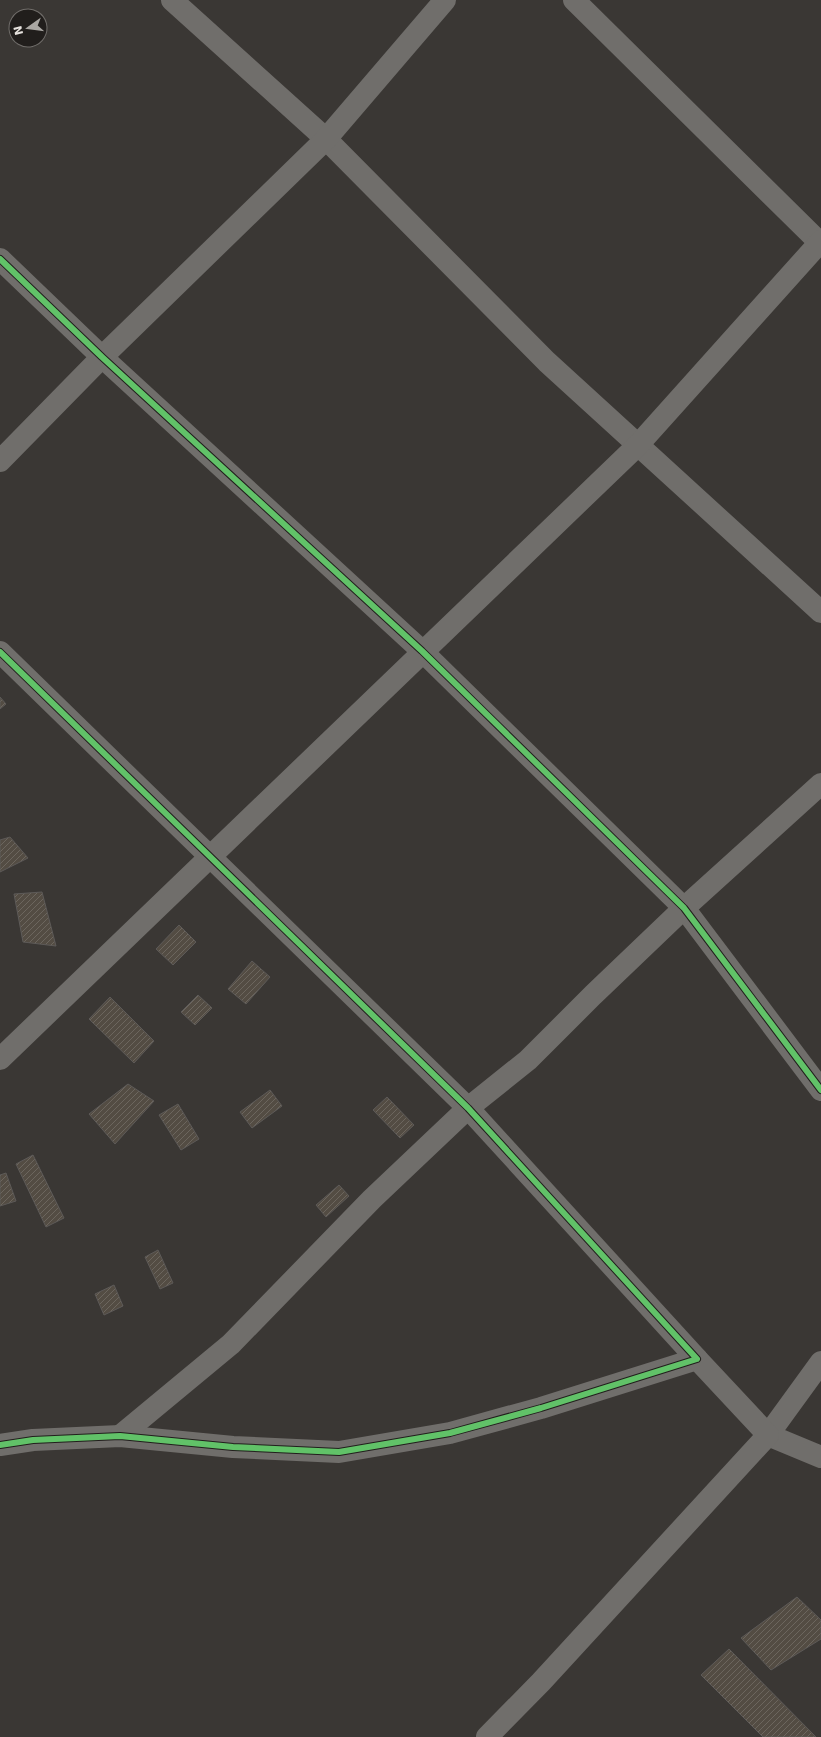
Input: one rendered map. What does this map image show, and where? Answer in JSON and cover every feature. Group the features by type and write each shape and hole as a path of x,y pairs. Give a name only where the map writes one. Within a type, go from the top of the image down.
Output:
{"street":[{"path":"172,0 326,139 546,362 821,612"},
{"path":"0,461 102,357 326,139 444,0"},
{"path":"0,1059 210,855 638,445 820,242 574,0"},
{"path":"0,259 102,357 422,651 684,908 821,1090"},
{"path":"0,652 468,1108 768,1435 821,1457"},
{"path":"120,1436 231,1344 372,1199 468,1108 528,1060 684,908 821,784"},
{"path":"0,1445 33,1440 120,1436 233,1447 339,1452 450,1433 541,1408 697,1359"},
{"path":"487,1737 547,1676 768,1435 821,1362"}],"building":[{"path":"0,697 6,704 0,709"},
{"path":"10,837 28,858 0,872 0,840"},
{"path":"42,892 56,946 23,942 14,894"},
{"path":"179,925 196,942 173,965 156,949"},
{"path":"252,961 270,977 246,1004 228,989"},
{"path":"198,995 212,1008 195,1025 181,1012"},
{"path":"110,997 154,1041 134,1063 89,1019"},
{"path":"128,1084 154,1101 115,1144 89,1114"},
{"path":"270,1090 282,1106 252,1128 240,1112"},
{"path":"387,1097 414,1125 400,1138 373,1110"},
{"path":"178,1104 199,1139 181,1150 159,1115"},
{"path":"33,1155 64,1218 46,1227 16,1164"},
{"path":"6,1173 16,1201 0,1206 0,1175"},
{"path":"339,1185 349,1196 326,1217 316,1205"},
{"path":"158,1250 173,1283 160,1289 145,1257"},
{"path":"114,1285 123,1306 104,1315 95,1294"},
{"path":"797,1597 821,1620 821,1639 771,1670 741,1638"},
{"path":"729,1649 816,1737 763,1737 701,1675"}],"cycle path":[{"path":"0,259 102,357 422,651 684,908 821,1090"},
{"path":"0,652 468,1108 697,1359 541,1408 450,1433 339,1452 233,1447 120,1436 33,1440 0,1445"}]}
